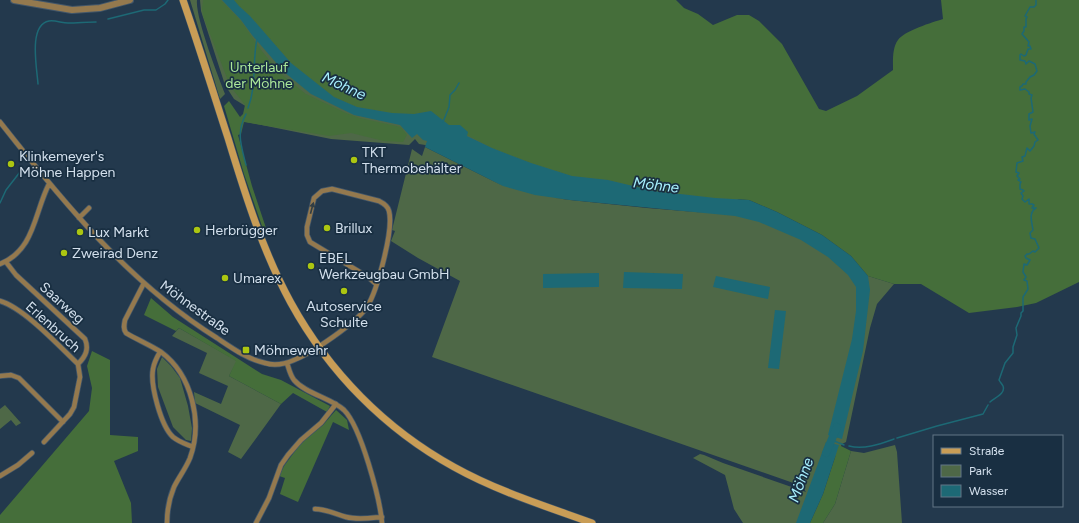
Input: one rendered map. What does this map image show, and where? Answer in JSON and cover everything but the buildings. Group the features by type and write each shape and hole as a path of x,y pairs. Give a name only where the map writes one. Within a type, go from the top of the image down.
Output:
{"main road":[{"path":"183,0 244,189 269,255 292,306 334,369 354,391 389,423 422,447 452,466 486,483 592,523"}],"street":[{"path":"14,0 72,10 100,8 130,0"},
{"name":"Möhnestraße","path":"0,122 49,184 79,218 144,284 186,318 250,358 270,364 287,363 298,359 318,347 350,324 367,307 376,284 387,246 389,211 383,203 332,189 327,189 318,194 314,198 307,227 307,235 312,244 362,273 376,284"},
{"path":"0,264 6,262 25,245 32,231 49,184"},
{"path":"79,218 89,208"},
{"name":"Saarweg","path":"6,262 16,275 85,339 88,345 86,353 84,358 78,364"},
{"path":"144,284 125,320 124,330 126,333 160,352 177,368 187,386 194,412 195,425 193,447 186,466 171,494 167,523"},
{"name":"Erlenbruch","path":"0,302 7,303 26,316 78,364 80,377 74,407 70,414 44,442"},
{"path":"160,352 152,373 160,413 173,437 193,447"},
{"path":"287,363 290,373 298,384 336,404 348,414 355,427 372,477 382,516 382,523"},
{"path":"0,376 10,375 19,378 63,422"},
{"path":"256,523 265,507 284,460 296,445 321,423 336,404"},
{"path":"0,476 18,465 32,453"},
{"path":"315,509 323,509 356,519 382,516"}],"green space":[{"path":"190,0 197,0 197,8 203,32 225,94 220,99"},
{"name":"Unterlauf der Möhne","path":"200,0 243,0 414,105 737,199 868,276 894,284 877,304 870,328 846,442 842,444 800,523 743,523 734,509 725,475 693,458 700,454 704,455 806,492 802,486 432,357 460,281 391,241 395,231 392,230 412,149 422,156 425,147 503,186 425,145 419,144 415,139 409,145 331,139 246,122 247,107 234,99 225,85 201,11","holes":["555,198 708,213 647,208"]},
{"name":"Unterlauf der Möhne","path":"203,0 221,0 241,21 262,51 280,73 306,94 360,118 401,127 407,135 403,142 384,141 351,133 329,136 244,122 241,134 238,135 252,186 267,231 264,232 244,174 224,106 229,101 240,117 243,114 245,105 230,86 203,16"},
{"path":"234,0 676,0 684,8 698,14 713,25 737,15 749,15 759,21 782,44 819,109 826,111 857,96 893,70 894,51 898,40 912,30 943,19 941,0 1079,0 1079,282 1036,303 969,313 921,284 894,284 868,276 851,256 822,235 777,212 749,200 715,198 654,191 608,180 572,176 531,163 492,148 467,135 460,125 449,125 431,111 414,114 392,113 357,107 334,97 291,63"},
{"path":"151,298 173,317 262,374 281,380 330,406 327,412 293,393 281,404 229,376 236,361 179,328 176,331 144,315"},
{"path":"179,328 237,361 229,376 281,404 241,459 228,452 240,425 195,403 194,392 221,404 228,386 199,373 207,353 172,336"},
{"path":"92,351 110,360 110,435 138,437 138,451 114,461 131,503 132,523 0,523 0,515 89,411 92,388 87,366"},
{"path":"162,357 180,378 188,406 192,428 191,441 186,440 173,427 158,387 157,369"},
{"path":"5,405 21,423 16,426 11,420 0,429 0,409"},
{"path":"336,410 347,420 349,430 333,422 298,502 280,494 285,478 279,476 284,466 301,443 323,425"},
{"path":"839,445 851,451 835,504 823,523 810,523 823,494"},
{"path":"895,445 897,452 902,523 823,523 835,504 851,451 864,453"}],"water":[{"path":"222,0 234,0 291,63 334,97 357,107 392,113 414,114 431,111 449,125 460,125 468,132 467,136 492,148 531,163 572,176 608,180 654,191 715,198 749,200 777,212 822,235 851,256 868,276 870,290 863,351 842,439 828,435 852,339 856,311 856,287 848,275 828,257 801,240 759,222 735,216 570,200 535,195 503,186 425,147 427,141 423,140 417,134 412,138 400,125 354,115 311,94 284,72 241,20"},
{"path":"624,272 683,274 682,289 623,288"},
{"path":"599,273 599,287 543,288 543,274"},
{"path":"716,276 770,287 768,299 713,287"},
{"path":"775,310 786,311 779,369 768,368"},
{"path":"826,442 839,445 823,494 810,523 796,523"}],"waterway":[{"path":"108,19 144,10 156,10 168,0"},
{"path":"990,402 999,396 1003,391 1003,386 999,380 1005,363 1013,353 1013,347 1017,335 1016,328 1023,311 1023,297 1028,289 1027,281 1024,280 1026,277 1023,272 1024,264 1027,265 1030,260 1025,256 1033,251 1035,252 1039,248 1035,239 1031,238 1030,233 1033,230 1031,215 1036,208 1032,208 1034,205 1029,204 1029,199 1025,202 1022,199 1023,196 1021,193 1024,191 1020,189 1021,182 1018,180 1020,179 1017,176 1019,173 1016,172 1017,163 1023,161 1022,157 1025,156 1027,148 1030,151 1035,142 1038,140 1034,134 1035,132 1031,133 1030,126 1032,119 1029,120 1029,114 1033,112 1032,95 1025,89 1020,90 1020,87 1023,84 1026,84 1030,77 1037,71 1035,64 1029,61 1026,64 1025,61 1020,60 1020,55 1026,55 1028,49 1031,49 1030,46 1028,46 1029,42 1022,34 1024,27 1026,27 1027,17 1025,16 1030,7 1034,7 1036,5 1036,0"},
{"path":"38,84 35,48 38,30 42,24 49,21 68,23 96,22"},
{"path":"248,108 251,99 257,39"},
{"path":"443,122 449,107 450,95 459,83"},
{"path":"246,114 241,127 240,139 246,165"},
{"path":"0,203 6,190 20,172"},
{"path":"897,438 983,414 988,405"},
{"name":"Möhne","path":"826,453 837,427"},
{"path":"849,446 866,447 894,439"},
{"path":"832,440 844,445"}],"place":[{"name":"TKT Thermobehälter","path":"354,160"},
{"name":"Klinkemeyer's Möhne Happen","path":"11,164"},
{"name":"Brillux","path":"327,228"},
{"name":"Herbrügger","path":"197,230"},
{"name":"Lux Markt","path":"80,232"},
{"name":"Zweirad Denz","path":"64,253"},
{"name":"EBEL Werkzeugbau GmbH","path":"311,266"},
{"name":"Umarex","path":"225,278"},
{"name":"Autoservice Schulte","path":"344,291"},
{"name":"Möhnewehr","path":"246,350"}]}
